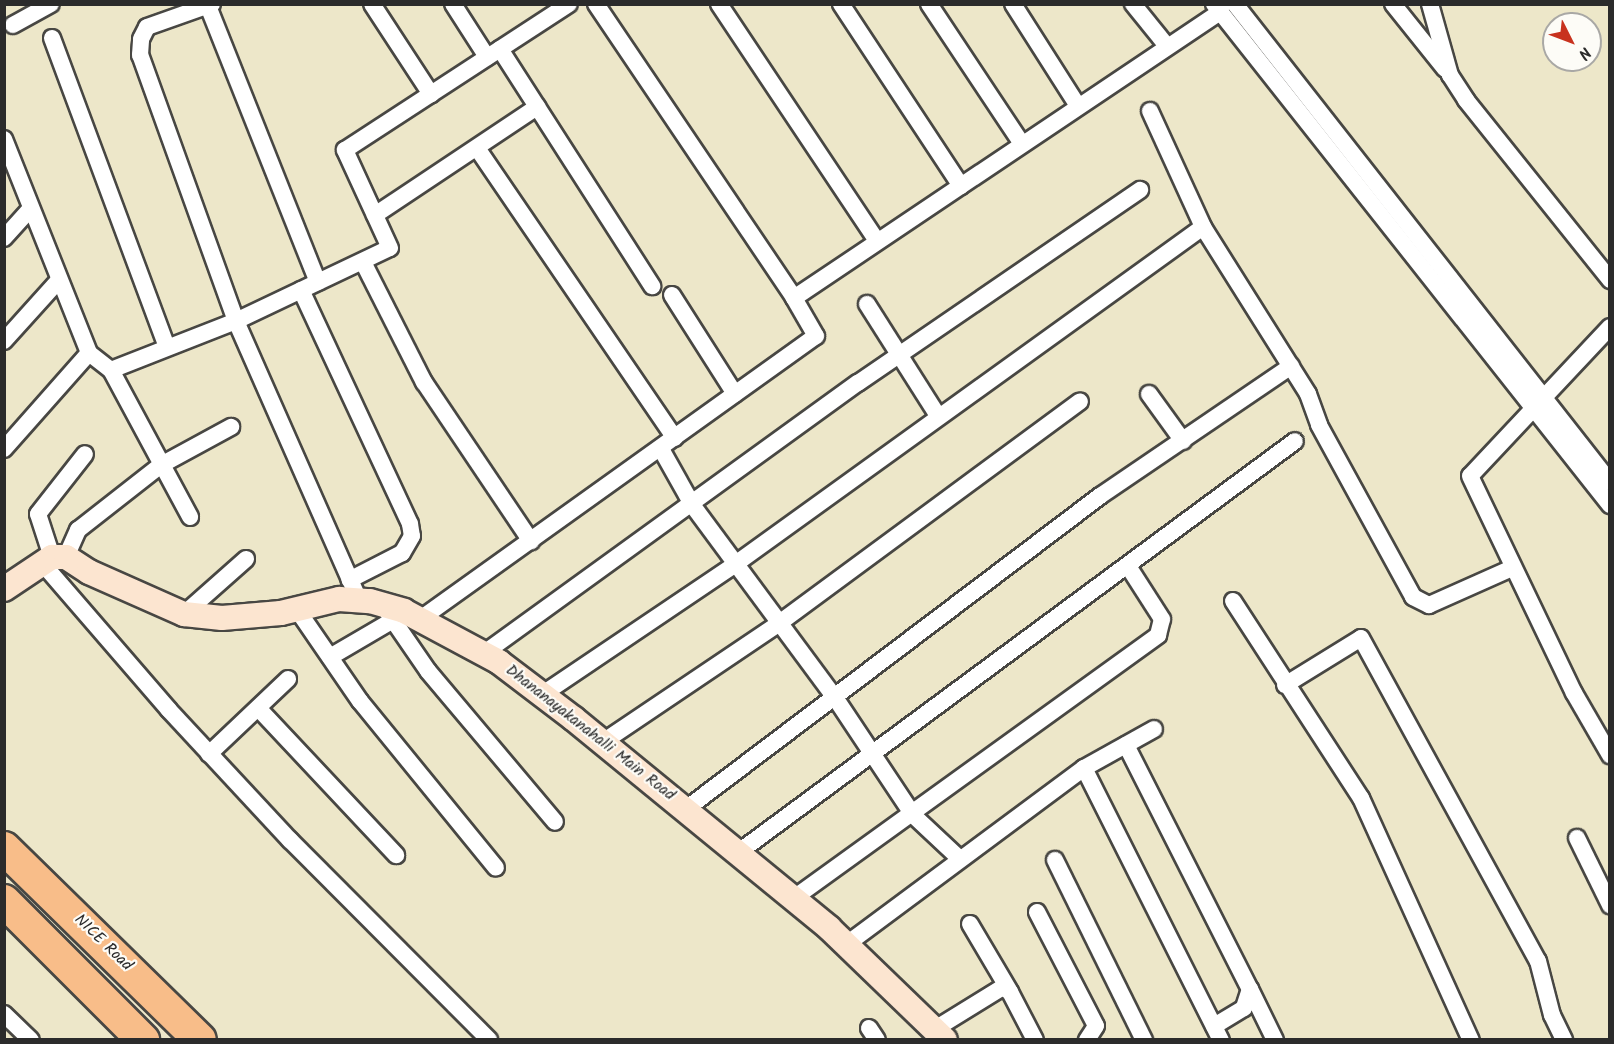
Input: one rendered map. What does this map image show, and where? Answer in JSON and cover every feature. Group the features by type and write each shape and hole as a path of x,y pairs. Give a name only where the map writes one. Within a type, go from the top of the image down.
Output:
{"highway":[{"name":"NICE Road","path":"4,848 200,1040"},
{"path":"4,901 143,1040"}],"street":[{"path":"372,4 430,94"},
{"path":"453,4 537,107 652,286"},
{"path":"111,370 167,346 236,321 390,248 345,150 493,53 547,10 568,4"},
{"path":"419,620 816,336 794,298 597,4"},
{"path":"719,4 877,242"},
{"path":"841,4 961,186"},
{"path":"929,4 1022,144"},
{"path":"1012,4 1078,106"},
{"path":"1132,4 1167,46"},
{"path":"1393,4 1450,75 1495,138 1610,280"},
{"path":"1430,4 1450,75"},
{"path":"13,25 50,5"},
{"path":"301,290 410,524 412,536 402,553 354,590 236,321 140,55 141,39 147,27 210,5 318,282"},
{"path":"794,298 1223,6 1538,402 1610,482"},
{"path":"52,38 167,346"},
{"path":"375,215 537,107"},
{"path":"1150,111 1203,227 1291,366 1416,601 1429,605 1512,568"},
{"path":"4,139 58,281 89,353 111,370 190,517"},
{"path":"477,148 675,438"},
{"path":"483,654 693,506 901,355 1140,190"},
{"path":"4,238 31,208"},
{"path":"543,694 734,565 1203,227"},
{"path":"363,262 424,382 531,541"},
{"path":"4,341 58,281"},
{"path":"672,295 735,394"},
{"path":"867,304 938,417"},
{"path":"1610,327 1470,476 1512,568 1574,693 1610,755"},
{"path":"4,449 89,353"},
{"path":"686,809 836,699 1100,496 1291,366"},
{"path":"1149,394 1183,441"},
{"path":"603,742 778,624 1080,401"},
{"path":"1538,402 1610,505"},
{"path":"4,589 54,559 78,530 161,465 231,427"},
{"path":"739,852 1295,441"},
{"path":"661,449 693,506 734,565 836,699 913,815 960,859"},
{"path":"85,454 38,514 54,559 209,754 489,1040"},
{"name":"Dhananayakanahalli Main Road","path":"54,559 184,614 222,618 296,608 339,599 354,590 387,612 419,620 483,654 543,694 739,852 847,944 940,1034"},
{"path":"184,614 246,559"},
{"path":"794,898 913,815 1158,635 1162,620 1128,566"},
{"path":"1233,601 1360,798 1471,1040"},
{"path":"296,608 360,701 496,868"},
{"path":"330,657 387,612 428,671 555,822"},
{"path":"1286,685 1361,638 1538,961 1552,1015 1564,1040"},
{"path":"209,754 288,679"},
{"path":"258,708 396,855"},
{"path":"847,944 1084,768 1155,729"},
{"path":"1126,745 1275,1040"},
{"path":"1084,768 1217,1033 1244,1008 1250,989"},
{"path":"1577,838 1610,905"},
{"path":"1055,860 1144,1040"},
{"path":"1037,912 1096,1026 1087,1040"},
{"path":"970,924 1035,1040"},
{"path":"940,1034 997,989 1009,990"},
{"path":"4,1014 31,1040"}]}
